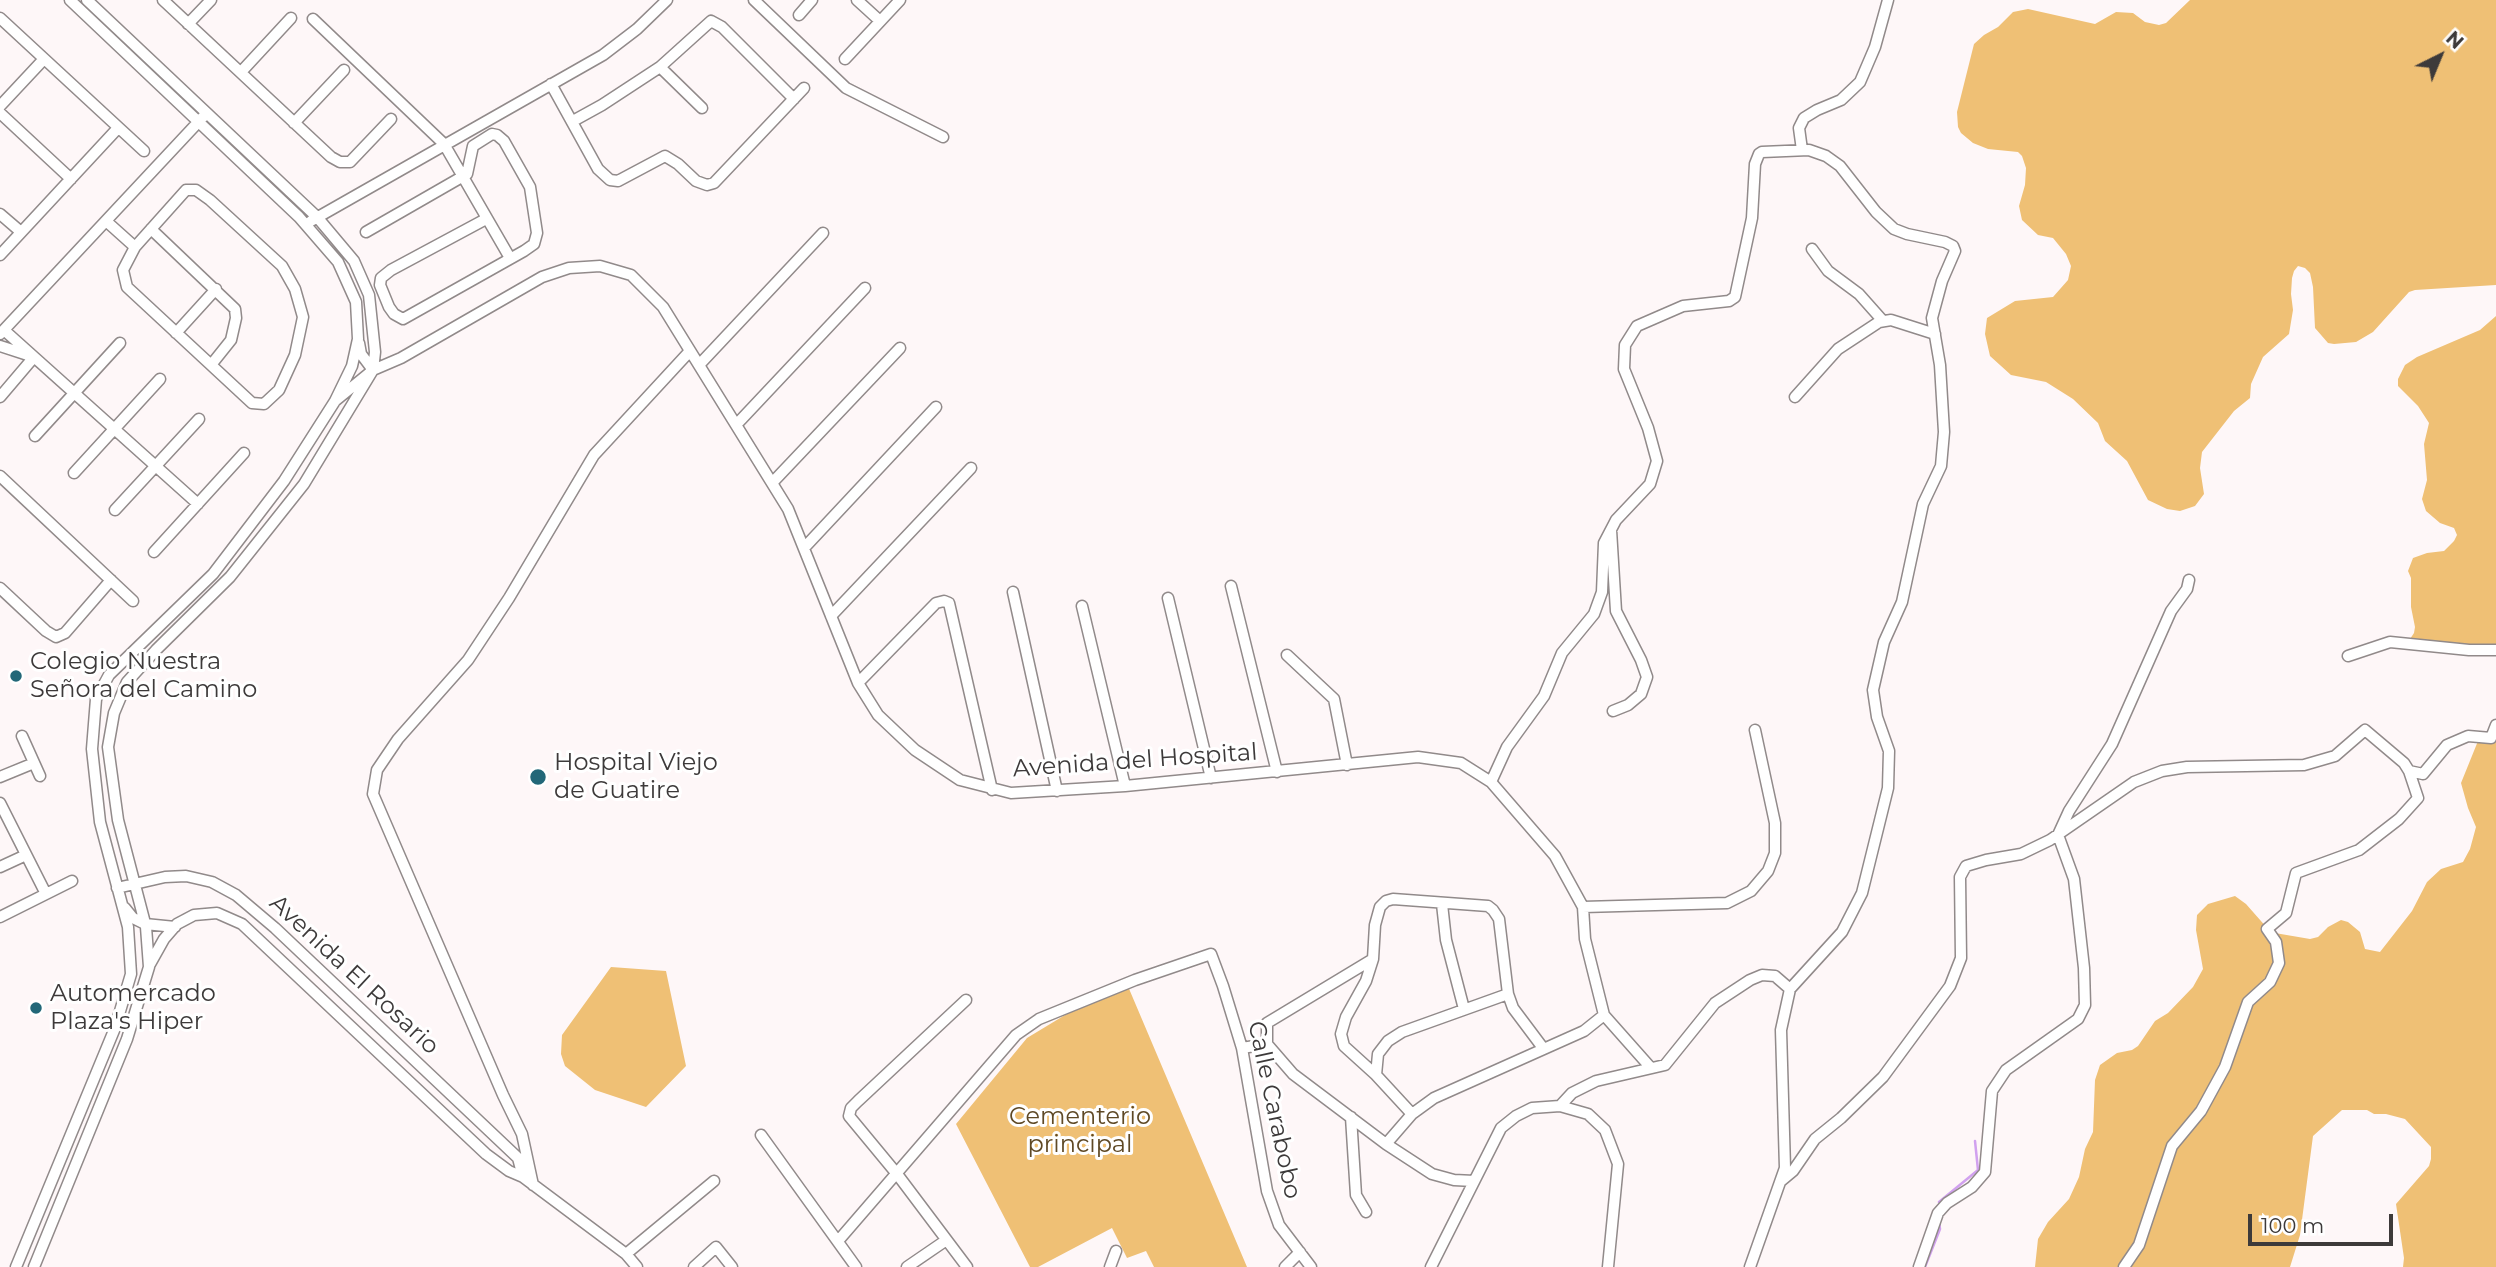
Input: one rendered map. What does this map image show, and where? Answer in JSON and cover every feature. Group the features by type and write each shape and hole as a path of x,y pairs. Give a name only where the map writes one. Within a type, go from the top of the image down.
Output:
{"street":[{"path":"70,0 305,224 338,262 356,302 360,354 373,370"},
{"path":"87,0 317,217 354,261 369,295 374,330 373,370 304,484 230,577 127,682 114,713 108,747 118,820 145,924 149,967"},
{"path":"163,0 331,157 340,162 350,162 391,119"},
{"path":"188,24 211,0"},
{"path":"305,224 603,55 637,29 667,0"},
{"path":"754,0 846,88 943,137"},
{"path":"799,15 812,0"},
{"path":"857,0 880,22"},
{"path":"845,59 900,0"},
{"path":"1802,150 1799,128 1804,118 1841,100 1860,82 1875,47 1888,0"},
{"path":"0,18 144,150"},
{"path":"241,72 291,18"},
{"path":"313,19 444,144 510,258"},
{"path":"573,121 660,67 707,24 716,22 794,99"},
{"path":"0,106 44,59"},
{"path":"660,67 702,108"},
{"path":"294,123 344,70"},
{"path":"551,84 602,174 610,180 618,181 666,156 696,181 707,185 714,183 804,88"},
{"path":"0,113 71,179"},
{"path":"198,504 34,357 2,332 207,113"},
{"path":"0,255 118,128"},
{"path":"366,232 470,170 469,160 473,146 492,134 504,141 530,187 537,233 534,244 403,319 389,307 380,285 381,278 486,219"},
{"path":"1491,782 1507,747 1544,696 1562,653 1594,614 1602,593 1604,543 1616,520 1650,484 1657,461 1648,428 1624,369 1625,345 1637,326 1683,306 1729,302 1735,297 1752,218 1757,157 1762,152 1816,152 1840,166 1876,212 1894,229 1945,242 1953,246 1955,251 1942,281 1932,318 1940,365 1944,432 1941,466 1923,504 1902,601 1884,642 1873,690 1877,717 1889,751 1888,788 1862,893 1842,932 1790,989 1781,1030 1785,1168 1750,1267"},
{"path":"186,190 196,190 282,266 295,289 303,317 295,355 279,390 264,404 252,403 127,287 123,270 135,247 151,229 186,190"},
{"path":"0,214 21,232"},
{"path":"106,220 135,247"},
{"path":"151,229 235,309 236,318 231,340 211,365"},
{"path":"699,365 823,233"},
{"path":"1812,249 1828,271 1859,294 1883,321"},
{"name":"Avenida del Hospital","path":"335,401 373,370 401,358 542,277 569,268 600,267 631,275 663,307 788,509 858,683 878,715 915,750 960,780 1011,793 1125,786 1418,757 1461,763 1491,782 1555,856 1583,907 1585,939 1604,1015 1651,1068"},
{"path":"736,425 865,288"},
{"path":"176,333 216,289"},
{"path":"1795,397 1838,349 1883,321 1891,320 1935,334"},
{"path":"16,1267 116,1028 131,974 128,927 100,822 92,749 96,699 109,675 213,574 284,481 335,401 352,366 358,339"},
{"path":"35,436 120,343"},
{"path":"0,346 34,357"},
{"path":"772,483 900,348"},
{"path":"533,1185 522,1134 373,794 377,770 398,739 468,660 509,598 594,455 690,351"},
{"path":"0,397 34,357"},
{"path":"74,473 160,379"},
{"path":"804,548 936,407"},
{"path":"115,510 199,419"},
{"path":"155,552 244,453"},
{"path":"831,616 971,468"},
{"path":"0,476 133,601"},
{"path":"1611,530 1616,611 1647,677 1641,694 1628,705 1613,711"},
{"path":"0,588 46,631 57,637 65,633 111,580"},
{"path":"1919,1267 1938,1213 1985,1172 1992,1091 2006,1070 2078,1019 2085,1005 2084,968 2074,879 2058,835 2068,811 2112,744 2171,611 2187,589 2189,580"},
{"path":"1231,586 1277,772"},
{"path":"1013,592 1057,790"},
{"path":"1168,598 1211,778"},
{"path":"858,683 936,603 949,603 992,790"},
{"path":"1082,606 1125,786"},
{"path":"2348,656 2390,642 2496,650"},
{"path":"1287,655 1334,699 1347,765"},
{"path":"2410,771 2423,774 2447,745 2468,736 2491,737 2496,725"},
{"path":"1583,907 1727,903 1751,891 1768,871 1776,853 1775,823 1755,730"},
{"path":"1779,1183 1793,1171 1815,1139 1842,1118 1883,1077 1950,986 1961,958 1959,877 1966,866 2021,855 2058,835 2134,782 2162,771 2188,767 2304,765 2335,756 2365,730 2404,763 2410,771 2417,798 2399,819 2359,850 2296,873 2286,913 2267,929 2276,942 2279,963 2270,982 2248,1002 2225,1067 2201,1111 2172,1146 2139,1245 2124,1267"},
{"path":"22,736 40,776"},
{"path":"0,777 34,762"},
{"path":"0,803 46,894"},
{"path":"0,867 26,855"},
{"name":"Avenida El Rosario","path":"117,887 165,877 199,878 236,895 275,928 518,1158 523,1177"},
{"path":"0,917 72,881"},
{"path":"1412,1114 1376,1075 1344,1046 1341,1034 1346,1017 1366,981 1373,959 1375,925 1380,907 1386,901 1392,899 1488,906 1497,914 1508,994 1520,1020 1543,1048"},
{"path":"122,904 130,915 145,924"},
{"path":"1442,904 1446,940 1464,1009"},
{"name":"Avenida El Rosario","path":"145,924 175,927 194,915 217,913 242,924 486,1154 509,1171 523,1177 626,1254 638,1267"},
{"path":"34,1267 127,1039 149,967 164,939 175,927"},
{"name":"Calle Carabobo","path":"897,1174 1016,1035 1039,1019 1135,980 1211,954 1242,1048 1266,1191 1279,1225 1311,1267"},
{"path":"1373,959 1267,1023 1267,1044 1293,1074 1386,1144 1432,1174 1454,1180 1474,1181"},
{"path":"1560,1106 1572,1093 1596,1081 1665,1065 1715,1003 1750,980 1762,975 1775,976 1790,989"},
{"path":"1376,1075 1378,1054 1388,1041 1402,1032 1508,994"},
{"path":"966,1000 851,1108 849,1116 897,1174 967,1267"},
{"path":"1386,1144 1412,1114 1434,1098 1584,1031 1604,1015"},
{"path":"1242,1048 1267,1044"},
{"path":"1431,1267 1501,1128 1516,1115 1532,1108 1560,1106 1588,1114 1605,1130 1618,1164 1608,1267"},
{"path":"1350,1117 1356,1195 1366,1212"},
{"path":"761,1135 856,1267"},
{"path":"838,1241 897,1174"},
{"path":"626,1254 714,1181"},
{"path":"907,1267 945,1241"},
{"path":"694,1267 716,1247 732,1267"},
{"path":"1110,1267 1116,1251"},
{"path":"1285,1267 1300,1252"}],"green space":[{"path":"2190,0 2496,0 2496,285 2409,292 2373,332 2356,342 2334,344 2328,343 2315,328 2310,273 2298,266 2292,278 2293,310 2289,334 2263,357 2251,384 2250,398 2234,411 2202,452 2200,468 2204,494 2195,506 2180,511 2167,509 2148,500 2127,461 2105,441 2098,423 2073,399 2046,382 2011,375 1990,356 1985,334 1987,318 2015,301 2053,297 2068,280 2071,266 2066,254 2053,238 2038,235 2022,220 2019,206 2026,168 2022,156 2018,152 1988,149 1973,143 1961,133 1957,112 1974,44 2013,12 2028,9 2095,24 2116,12 2133,13 2145,22 2159,25 2166,23"},
{"path":"2496,316 2496,652 2476,655 2444,653 2412,645 2410,639 2415,627 2411,607 2411,578 2408,571 2413,558 2444,551 2457,535 2454,528 2440,523 2426,511 2422,499 2427,480 2424,444 2429,423 2418,406 2398,386 2398,379 2405,365 2417,357 2480,330"},
{"path":"2496,727 2496,1267 2403,1267 2396,1204 2429,1166 2431,1147 2405,1119 2374,1114 2367,1110 2342,1110 2313,1136 2300,1235 2290,1267 2035,1267 2038,1239 2048,1222 2069,1199 2079,1177 2085,1149 2093,1132 2095,1080 2100,1065 2117,1053 2138,1046 2155,1021 2168,1013 2193,987 2203,969 2196,930 2197,915 2208,904 2235,896 2275,933 2310,939 2318,937 2341,920 2360,932 2365,949 2380,952 2412,911 2427,882 2441,869 2463,862 2470,849 2476,827 2461,783 2478,741"},
{"path":"611,967 666,971 686,1066 646,1107 595,1090 565,1066 561,1054 562,1035"},
{"name":"Cementerio principal","path":"1127,984 1247,1267 1154,1267 1146,1251 1127,1258 1112,1228 1038,1267 1030,1267 956,1124 1027,1038 1070,1012"}],"waterway":[{"path":"1939,1202 1978,1170 1975,1141"},
{"path":"1925,1267 1940,1229 1939,1222"}],"place":[{"name":"Colegio Nuestra Señora del Camino","path":"16,676"},
{"name":"Hospital Viejo de Guatire","path":"538,777"},
{"name":"Automercado Plaza's Hiper","path":"36,1008"}]}
